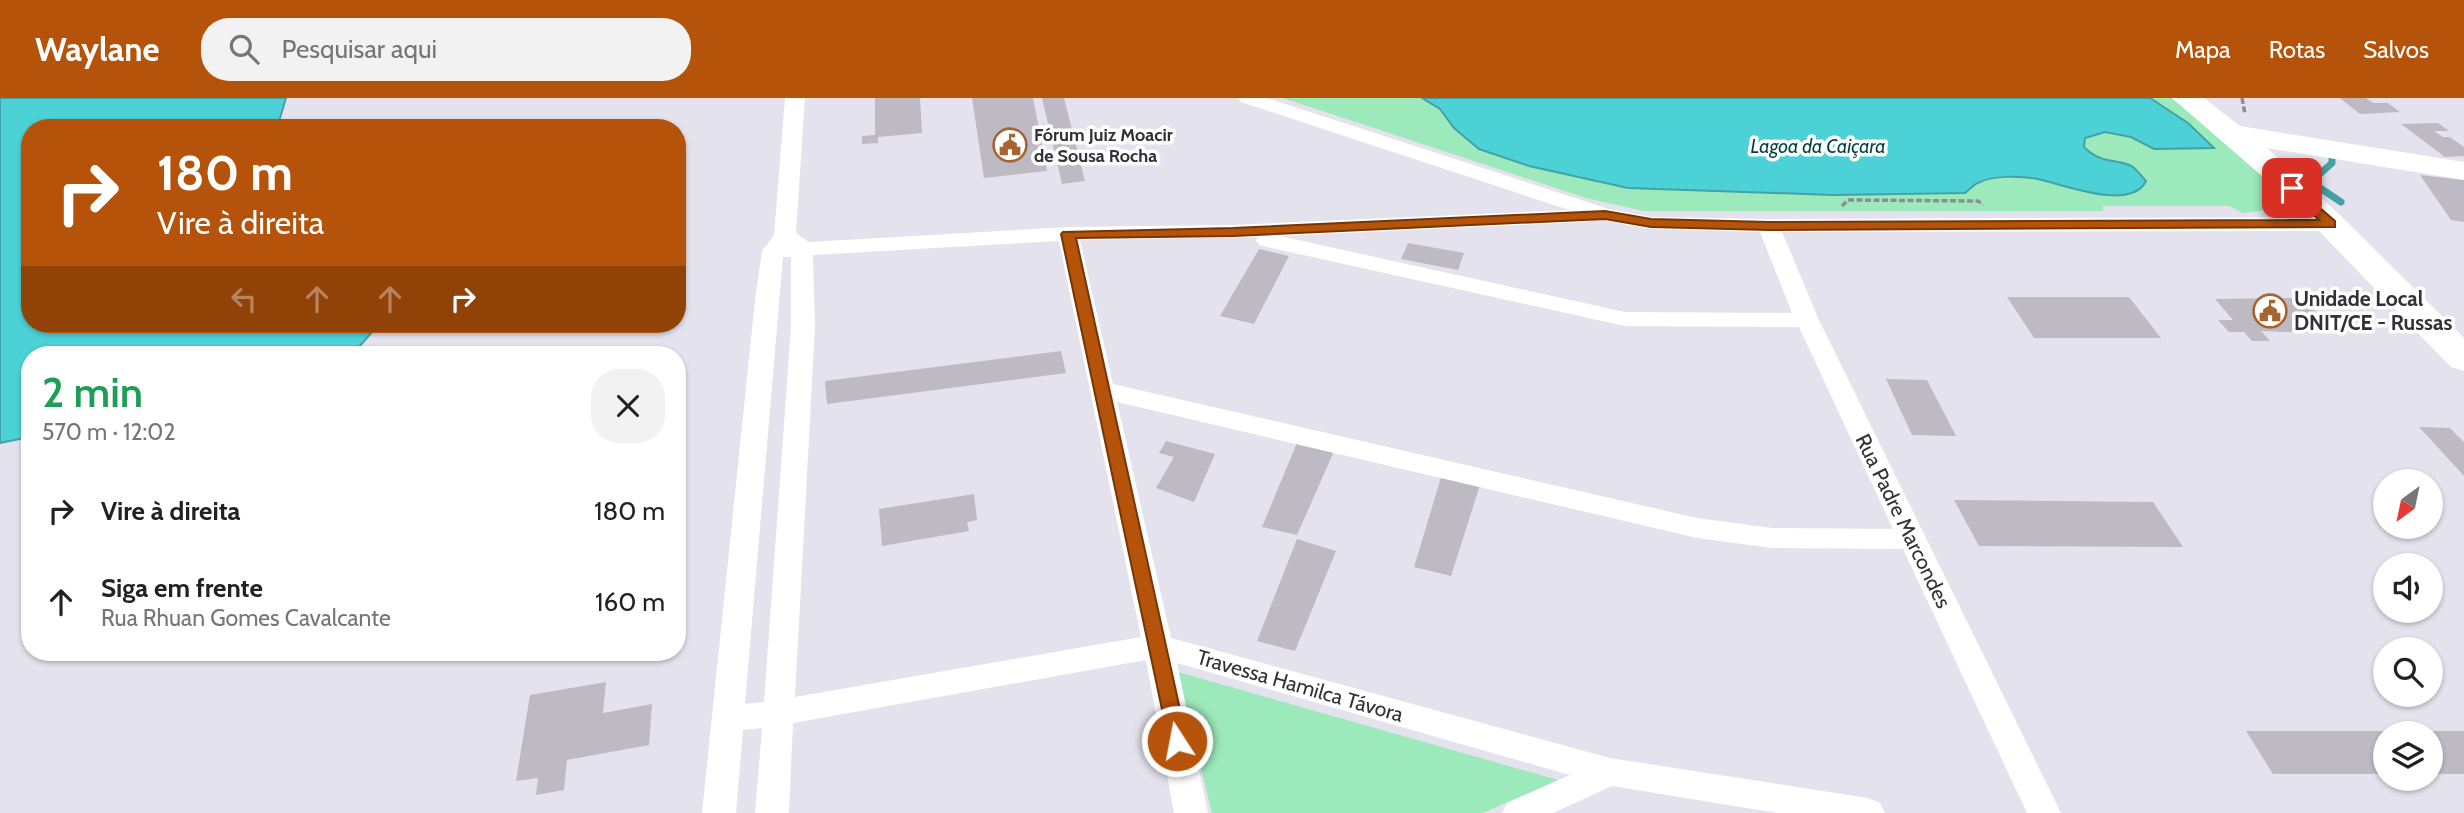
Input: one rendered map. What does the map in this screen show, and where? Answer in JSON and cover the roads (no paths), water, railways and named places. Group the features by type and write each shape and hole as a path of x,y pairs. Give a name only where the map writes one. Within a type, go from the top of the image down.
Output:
{"street":[{"path":"719,813 787,245 795,98"},
{"path":"1248,98 1605,215 1651,223 1768,226 2331,224"},
{"path":"2186,98 2235,134 2331,224 2464,359"},
{"path":"2235,134 2464,171"},
{"path":"787,245 1068,234 1233,232 1605,215"},
{"name":"Rua Padre Marcondes","path":"1768,226 1807,320 2044,813"},
{"path":"1233,232 1625,319 1807,320"},
{"path":"1068,234 1158,646 1191,813"},
{"path":"772,813 803,327 787,245"},
{"path":"1102,390 1697,528 1772,538 1912,539"},
{"name":"Travessa Hamilca Távora","path":"729,719 779,713 1158,646 1610,772 1868,813"},
{"path":"1519,813 1610,772"}],"water":[{"path":"0,98 286,98 280,119 21,119 21,333 371,333 360,346 21,346 21,439 0,443"},
{"name":"Lagoa da Caiçara","path":"1422,98 2150,98 2188,123 2214,148 2154,149 2131,137 2105,132 2085,138 2084,147 2090,153 2103,159 2128,164 2146,181 2138,190 2112,195 2095,194 2038,179 2016,177 1984,180 1965,193 1833,195 1628,188 1529,166 1479,149 1454,128 1440,109"}],"waterway":[{"path":"2332,156 2332,163 2311,182 2341,202"}],"place":[{"name":"Fórum Juiz Moacir de Sousa Rocha","path":"1010,145"},
{"name":"Unidade Local DNIT/CE - Russas","path":"2270,311"}]}
